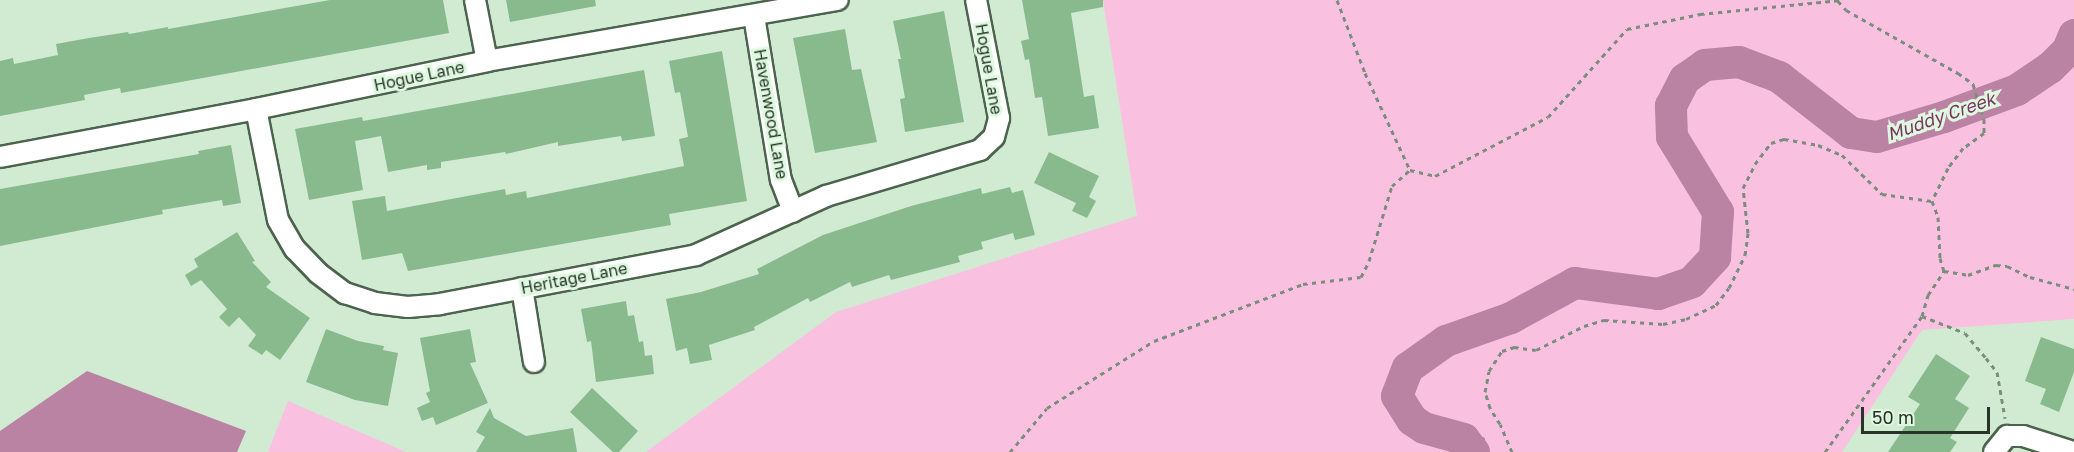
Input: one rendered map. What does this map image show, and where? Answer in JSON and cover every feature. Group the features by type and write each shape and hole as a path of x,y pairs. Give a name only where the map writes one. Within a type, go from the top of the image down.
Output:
{"street":[{"path":"475,0 487,62"},
{"name":"Hogue Lane","path":"0,157 256,109 487,62 838,0"},
{"name":"Hogue Lane","path":"976,0 999,118 994,137"},
{"name":"Havenwood Lane","path":"754,16 781,180 793,212"},
{"name":"Heritage Lane","path":"256,109 278,220 295,249 318,273 345,293 375,303 408,307 440,304 696,255 825,196 980,150 994,137"},
{"path":"522,288 534,362"},
{"path":"1994,452 2007,436 2023,436 2073,452"}],"path":[{"path":"1337,0 1365,73 1410,170"},
{"path":"1410,170 1435,176 1548,117 1627,28 1701,14 1840,1 1846,10 1958,73 1973,84 1984,119 1984,133 1963,148 1948,168 1932,201 1938,217 1940,258 1944,271"},
{"path":"1512,452 1485,392 1489,371 1502,351 1514,347 1536,350 1584,326 1604,320 1663,324 1686,319 1716,305 1729,288 1745,255 1748,233 1743,188 1755,164 1771,143 1784,139 1818,145 1842,155 1882,194 1932,201"},
{"path":"1010,452 1047,408 1154,341 1304,284 1361,277 1369,261 1392,186 1410,170"},
{"path":"1944,271 1968,275 1996,265 2007,266 2030,277 2074,289"},
{"path":"1824,452 1922,316 1928,295 1944,271"},
{"path":"1922,316 1965,333 1997,372 2007,436"}],"shaded area":[{"path":"1103,0 2074,0 2074,319 1922,330 1842,452 646,452 836,312 1137,216"},
{"path":"87,371 246,431 237,452 0,452 0,431"},
{"path":"1410,394 1432,424 1453,426 1485,438 1485,452 1464,452 1460,446 1447,441 1429,443 1403,425 1388,405 1397,396"},
{"path":"288,401 406,452 268,452"}],"building":[{"path":"330,0 443,0 449,33 121,93 120,88 84,95 85,100 0,116 0,61 13,58 14,64 58,55 56,44 128,32 129,34 168,27 168,29"},
{"path":"506,0 595,0 596,6 510,22"},
{"path":"1022,0 1103,0 1103,7 1071,13 1084,97 1094,95 1099,128 1048,136 1042,97 1035,98 1029,59 1025,60 1021,41 1029,39"},
{"path":"944,11 964,122 905,132 900,99 905,98 898,59 901,59 893,21"},
{"path":"845,29 852,70 861,69 877,142 815,153 793,38"},
{"path":"722,51 747,201 669,214 671,225 408,271 402,253 362,260 352,201 385,196 387,211 505,189 506,195 526,191 527,198 684,166 679,139 688,137 680,92 675,93 669,61"},
{"path":"644,70 655,136 622,141 621,136 558,146 558,142 506,154 505,152 441,162 441,168 427,170 427,165 388,172 381,136 355,141 363,190 309,200 295,129 362,117 363,121"},
{"path":"231,145 241,203 223,206 222,200 162,210 163,214 0,246 0,189 199,154 198,151"},
{"path":"1049,152 1099,176 1089,197 1096,201 1087,218 1072,211 1076,203 1034,183"},
{"path":"1010,187 1012,193 1023,190 1035,235 1015,240 1013,233 981,242 983,249 958,256 960,262 891,280 889,275 852,287 850,282 810,302 808,298 754,327 755,330 709,345 712,360 690,364 687,348 676,351 666,299 701,292 759,274 757,269 823,235 911,206 981,188 982,194"},
{"path":"237,232 255,261 252,262 271,282 266,287 310,318 280,360 266,350 262,355 248,346 256,335 239,317 229,327 219,317 227,309 201,280 191,286 185,275 198,267 194,259"},
{"path":"626,301 628,316 634,315 639,342 643,341 645,356 652,355 654,374 596,382 591,341 587,342 581,309"},
{"path":"326,329 358,341 384,346 383,350 398,353 388,406 355,400 306,382"},
{"path":"470,329 476,362 470,363 488,403 436,425 433,417 422,421 417,408 430,402 426,393 430,391 420,338"},
{"path":"2041,337 2074,349 2074,372 2059,412 2040,404 2046,389 2025,381"},
{"path":"1936,354 1970,376 1955,399 1969,408 1950,438 1957,442 1950,452 1888,452 1920,404 1908,397"},
{"path":"592,388 638,431 619,452 613,452 570,412"},
{"path":"490,408 494,418 526,436 573,428 577,452 476,452 485,437 476,432"}],"waterway":[{"name":"Muddy Creek","path":"1474,452 1464,439 1424,428 1412,420 1397,396 1408,368 1446,341 1511,318 1575,283 1658,294 1692,282 1715,257 1718,212 1672,137 1671,106 1685,79 1705,65 1739,62 1779,77 1851,133 1877,137 1944,117 2017,90 2050,68 2068,50 2074,35"}]}
